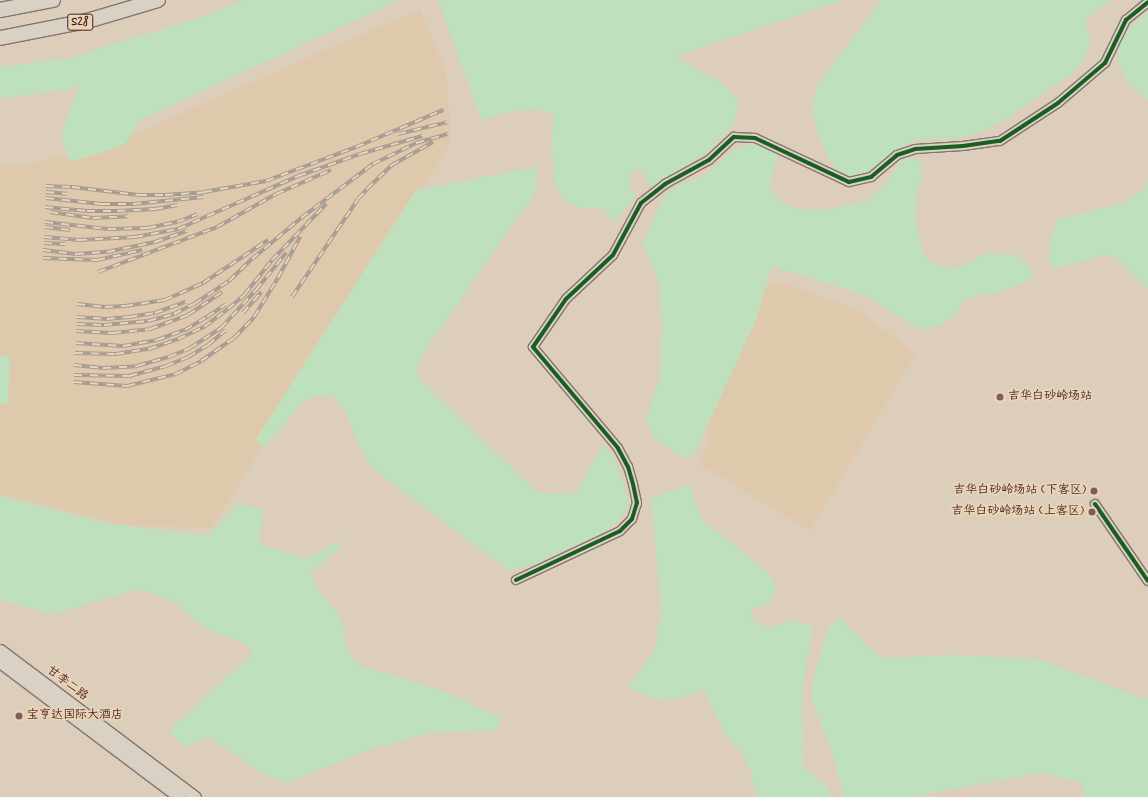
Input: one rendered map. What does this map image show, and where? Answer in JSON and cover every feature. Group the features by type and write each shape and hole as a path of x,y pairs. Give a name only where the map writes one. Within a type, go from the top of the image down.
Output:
{"highway":[{"path":"0,10 53,0"},
{"name":"S28","path":"0,38 87,20 158,0"}],"main road":[{"name":"甘李二路","path":"0,650 195,797"},
{"name":"甘李二路","path":"0,662 179,797"}],"street":[{"path":"516,580 620,531 632,519 637,503 628,467 618,448 533,347 566,299 613,255 641,203 665,184 709,160 734,137 755,138 849,182 871,177 897,155 915,149 963,146 1000,141 1058,103 1105,64 1126,20 1148,2"},
{"path":"1095,504 1148,581"}],"shaded area":[{"path":"420,9 446,70 451,142 212,528 125,525 0,494 0,165 18,166 61,156 136,133"},
{"path":"786,284 856,309 916,353 810,531 698,463 708,444 709,423 756,320 767,286"}],"green space":[{"path":"244,0 399,0 140,120 125,144 95,155 69,161 62,138 66,119 80,87 0,99 0,67 70,58 204,16"},
{"path":"437,0 843,0 676,56 728,88 738,103 735,123 709,151 651,187 640,169 631,172 629,186 636,198 614,222 604,208 582,208 564,200 555,184 551,146 554,114 534,109 502,113 481,120 441,7"},
{"path":"881,0 1111,0 1085,20 1089,31 1090,44 1084,58 1071,74 1005,120 978,133 955,139 918,140 898,149 868,171 851,177 833,167 820,140 812,111 816,87"},
{"path":"1148,11 1148,101 1124,77 1118,61 1118,46 1124,33"},
{"path":"754,144 777,154 769,186 779,201 794,209 826,210 866,201 884,186 898,164 908,157 919,160 922,172 917,194 915,219 924,256 934,264 956,268 973,261 983,253 1016,255 1030,266 1033,279 1004,291 966,298 955,315 940,325 920,329 864,295 772,266 756,320 693,456 681,457 652,436 647,419 660,377 662,322 658,278 643,243 666,193 681,184 705,175 734,148"},
{"path":"538,167 536,191 423,354 416,368 422,382 537,492 550,494 576,493 603,445 614,457 627,497 628,507 620,520 604,532 534,564 508,570 371,467 363,453 343,407 332,396 316,396 304,401 264,448 256,439 416,190"},
{"path":"1148,175 1148,289 1116,257 1103,255 1055,269 1048,260 1053,231 1058,219 1124,203 1146,187"},
{"path":"0,356 10,357 8,404 0,403"},
{"path":"687,485 694,494 695,507 706,523 768,572 775,585 775,593 769,604 751,609 752,621 768,627 792,621 813,625 802,687 803,766 825,784 832,797 756,797 751,771 740,750 723,731 704,689 680,698 657,700 628,687 657,646 657,632 662,616 651,499"},
{"path":"0,496 109,524 209,535 237,503 264,511 258,543 305,559 340,541 342,546 310,573 316,588 330,603 343,624 346,650 360,666 438,689 500,717 497,730 430,733 364,751 288,783 263,774 208,737 184,748 170,730 254,652 241,642 208,630 174,601 138,589 53,614 0,600"},
{"path":"840,619 881,658 955,655 1038,659 1142,698 1148,697 1148,797 1085,797 1082,783 1042,773 925,794 926,797 844,797 832,752 811,698 815,671 829,625"}],"railway":[{"path":"46,186 72,187 139,195 165,195 204,192 266,181 356,147 443,110"},
{"path":"398,134 448,122"},
{"path":"77,324 104,325 148,321 174,314 194,304 229,281 252,259 301,218 373,164 416,143 448,134"},
{"path":"44,237 79,240 135,237 178,229 298,176 360,154 422,136"},
{"path":"292,297 358,199 367,189 392,165 433,142"},
{"path":"98,272 217,227 276,194 331,170"},
{"path":"46,192 67,194"},
{"path":"46,198 102,204 133,204 204,197"},
{"path":"75,353 116,354 149,349 178,339 204,327 245,294 272,260 326,204"},
{"path":"45,207 87,211 117,211 155,209 178,205"},
{"path":"50,212 93,218 128,216"},
{"path":"45,222 108,229 148,228 177,222 198,214"},
{"path":"45,227 70,230"},
{"path":"43,250 76,254 107,252 155,242 187,231"},
{"path":"74,382 127,386 176,374 201,361 234,338 254,317 278,278 300,237"},
{"path":"77,304 105,307 125,306 165,300 203,283 268,240"},
{"path":"44,243 65,244"},
{"path":"43,258 97,260 142,250"},
{"path":"74,365 103,368 137,366 169,357 190,348 221,328 256,290 286,253"},
{"path":"76,331 113,333 150,329 188,315 222,292"},
{"path":"243,313 261,292"},
{"path":"77,317 107,319 129,317 155,313 186,302"},
{"path":"76,343 123,346 157,340 185,330 226,304"},
{"path":"74,375 129,376 166,366 188,357 208,345 226,330"}],"cycle path":[{"path":"516,580 620,531 632,519 637,503 628,467 618,448 533,347 566,299 613,255 641,203 665,184 709,160 734,137 755,138 849,182 871,177 897,155 915,149 963,146 1000,141 1058,103 1105,63 1126,20 1148,2"},
{"path":"1095,504 1148,581"}],"place":[{"name":"吉华白砂岭场站","path":"1000,397"},
{"name":"吉华白砂岭场站 (下客区)","path":"1094,491"},
{"name":"吉华白砂岭场站 (上客区)","path":"1092,512"},
{"name":"宝亨达国际大酒店","path":"19,716"}]}
